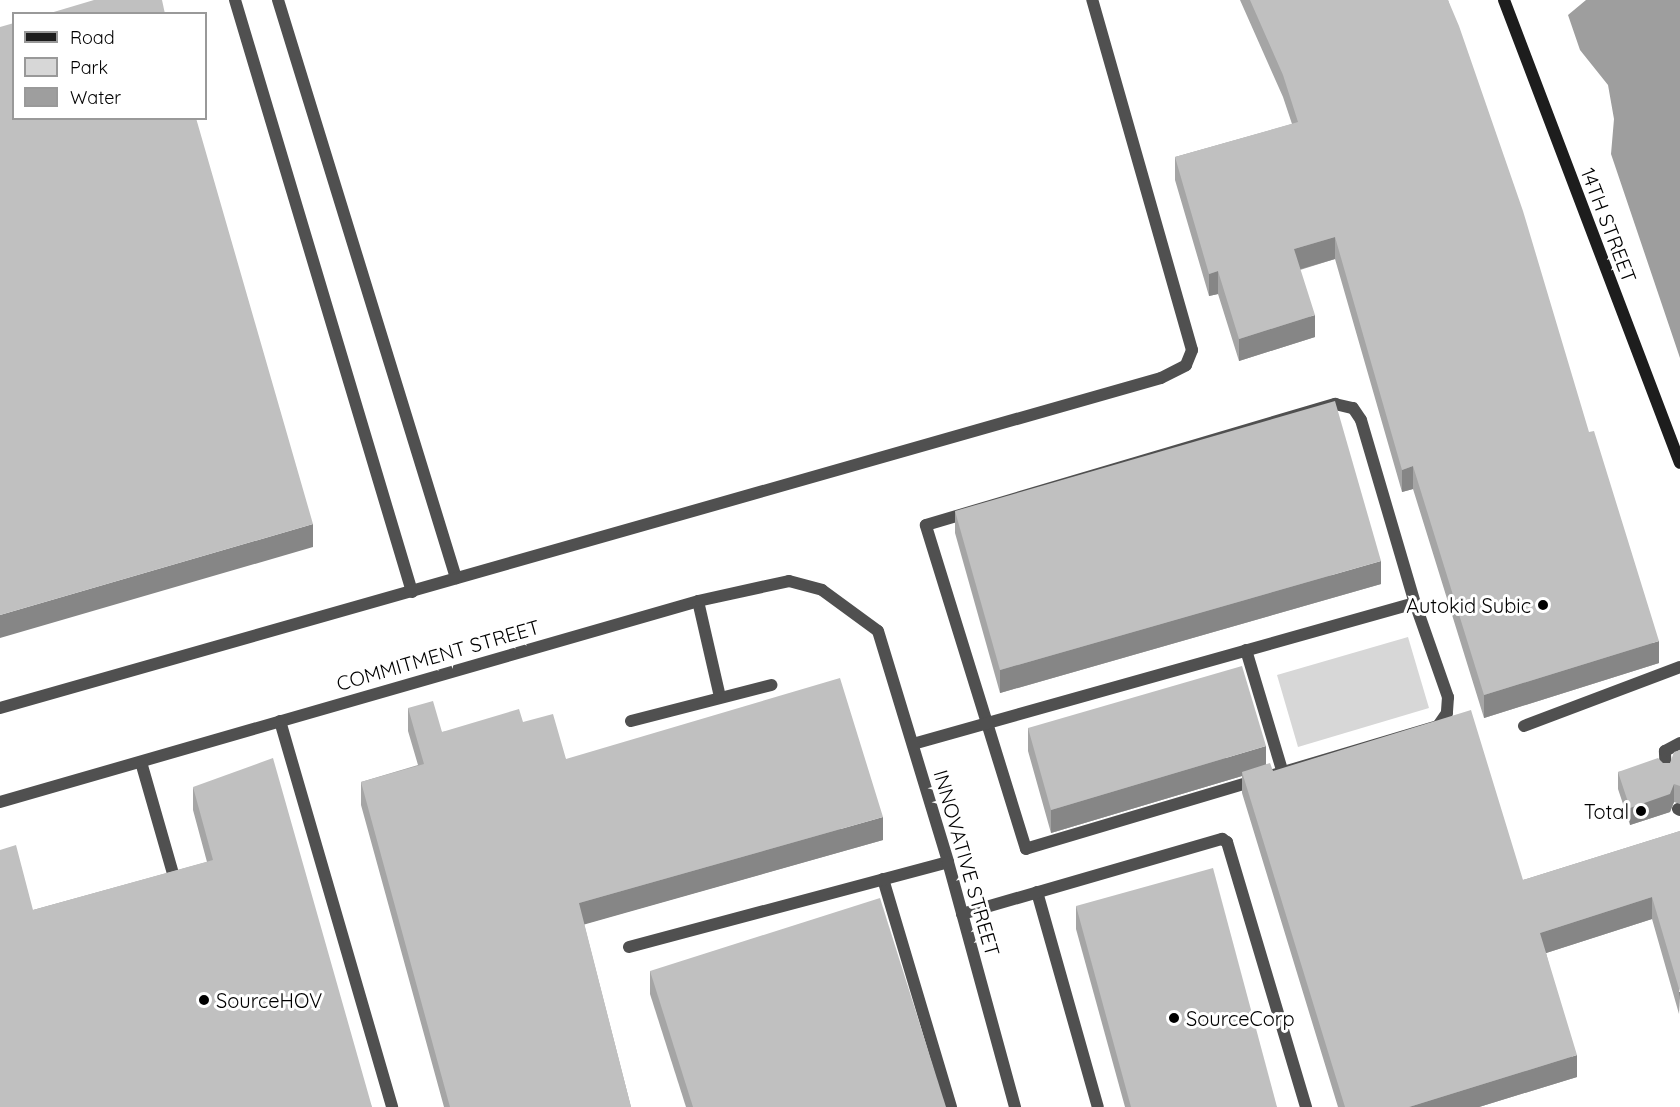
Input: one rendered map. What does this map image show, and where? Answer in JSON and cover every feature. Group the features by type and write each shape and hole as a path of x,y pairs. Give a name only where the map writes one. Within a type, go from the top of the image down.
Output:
{"main road":[{"name":"14TH STREET","path":"1504,0 1680,463"}],"street":[{"path":"235,0 412,592"},
{"path":"278,0 456,578"},
{"path":"0,708 1161,378 1186,365 1192,350 1092,0"},
{"path":"1335,404 1353,408 1361,420 1415,603 1448,697 1447,713 1438,726 1026,849 987,723 926,525 1335,404"},
{"name":"COMMITMENT STREET","path":"0,802 698,600 789,581 822,590 878,631"},
{"path":"698,600 720,697"},
{"path":"913,744 1415,603"},
{"name":"INNOVATIVE STREET","path":"878,631 948,862 1015,1107"},
{"path":"1246,650 1283,773"},
{"path":"1524,726 1680,667"},
{"path":"631,721 771,685"},
{"path":"280,721 392,1107"},
{"path":"1666,773 1665,752 1680,743"},
{"path":"141,762 174,878"},
{"path":"962,914 1215,840 1227,842 1306,1107"},
{"path":"628,947 948,862"},
{"path":"883,879 951,1107"},
{"path":"1037,892 1098,1107"}],"green space":[{"path":"1408,637 1429,708 1298,747 1277,675"}],"water":[{"path":"1586,0 1680,0 1680,358 1611,154 1614,119 1608,85 1580,50 1568,15"}],"building":[{"path":"94,0 162,0 165,12 54,12"},
{"path":"1250,0 1448,0 1523,211 1589,432 1594,431 1659,641 1484,695 1413,466 1402,470 1335,237 1294,249 1315,315 1239,339 1218,271 1209,274 1175,157 1298,122 1283,75"},
{"path":"12,24 12,120 197,120 313,524 0,615 0,27"},
{"path":"1335,401 1381,561 1000,670 955,511"},
{"path":"1242,666 1266,746 1051,810 1028,728"},
{"path":"840,678 883,817 579,903 631,1107 450,1107 361,782 424,764 408,708 433,701 442,732 519,709 523,722 553,714 566,759"},
{"path":"1471,710 1523,880 1680,831 1680,992 1652,897 1540,933 1577,1055 1409,1107 1345,1107 1242,772 1270,763 1273,771"},
{"path":"1680,750 1680,786 1674,784 1670,794 1630,808 1618,772 1658,758 1663,763 1670,763 1674,752"},
{"name":"SourceHOV","path":"273,758 372,1107 0,1107 0,850 16,845 33,910 213,860 193,787"},
{"name":"SourceCorp","path":"1213,868 1277,1107 1131,1107 1076,906"},
{"path":"880,898 946,1107 693,1107 650,971"}],"place":[{"name":"Autokid Subic","path":"1543,605"},
{"name":"Total","path":"1641,811"},
{"name":"SourceHOV","path":"204,1000"},
{"name":"SourceCorp","path":"1174,1018"}]}
